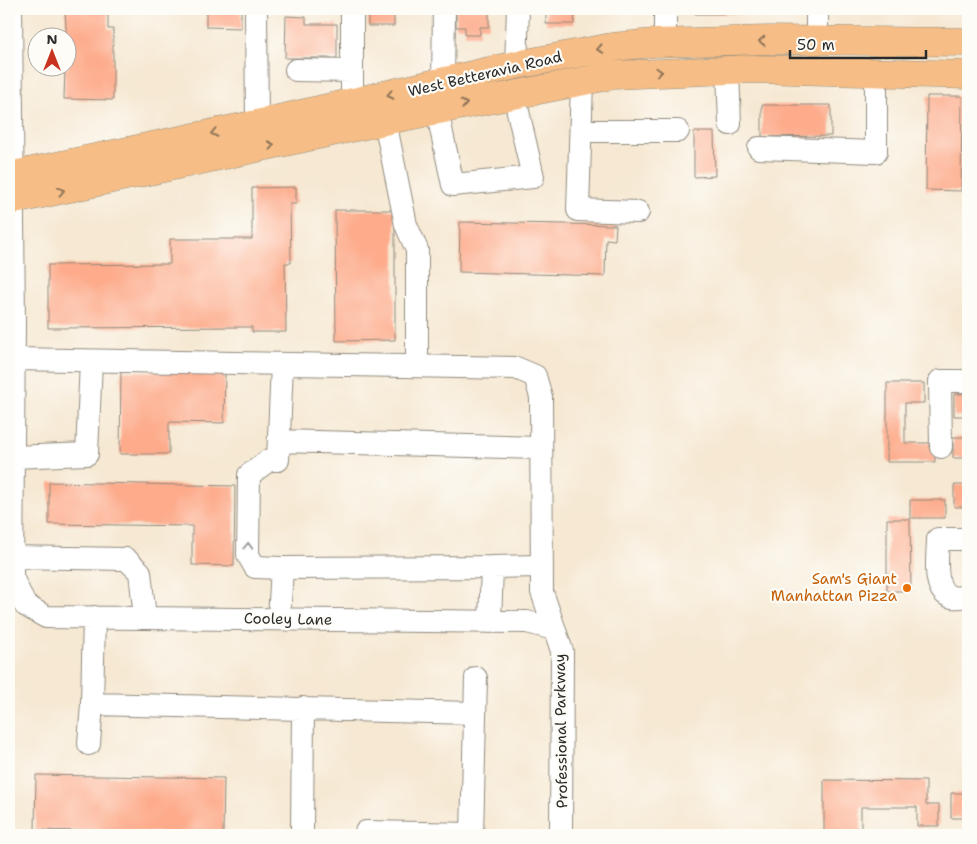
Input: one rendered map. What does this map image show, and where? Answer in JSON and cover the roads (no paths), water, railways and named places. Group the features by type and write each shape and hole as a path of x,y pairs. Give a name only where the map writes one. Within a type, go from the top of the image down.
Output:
{"main road":[{"name":"West Betteravia Road","path":"11,189 257,124 443,83 516,64 612,47 665,43 968,42"},
{"name":"West Betteravia Road","path":"11,189 385,120 514,94 638,73 728,70 968,75"}],"street":[{"path":"11,9 11,323 14,359 11,400 13,457 12,557 126,559 140,572 145,618"},
{"path":"256,9 257,124"},
{"path":"352,9 352,103"},
{"path":"443,83 444,9"},
{"path":"516,64 518,9"},
{"path":"665,9 665,43"},
{"path":"817,9 817,41"},
{"path":"296,70 352,71"},
{"path":"728,70 730,124"},
{"path":"759,148 876,152 876,72"},
{"path":"582,82 578,210 638,212"},
{"path":"437,110 452,185 533,177 514,94"},
{"path":"14,359 417,366 417,250 406,225 385,120"},
{"path":"581,131 678,131"},
{"path":"13,457 87,454 91,360"},
{"path":"279,451 282,364"},
{"name":"Professional Parkway","path":"417,366 516,368 535,376 541,397 542,592 562,651 561,835"},
{"path":"941,447 940,381 968,381"},
{"path":"541,448 279,451 249,475 248,555 255,567 542,566"},
{"path":"968,539 938,540 939,584 942,591 952,597 968,596"},
{"name":"Cooley Lane","path":"12,557 12,577 25,605 46,617 527,622 554,629"},
{"path":"490,622 492,567"},
{"path":"278,619 282,568"},
{"path":"89,744 94,617"},
{"path":"366,832 472,834 476,678"},
{"path":"92,704 475,713"},
{"path":"302,835 303,708"}],"place":[{"name":"Sam's Giant Manhattan Pizza","path":"907,588"}]}
